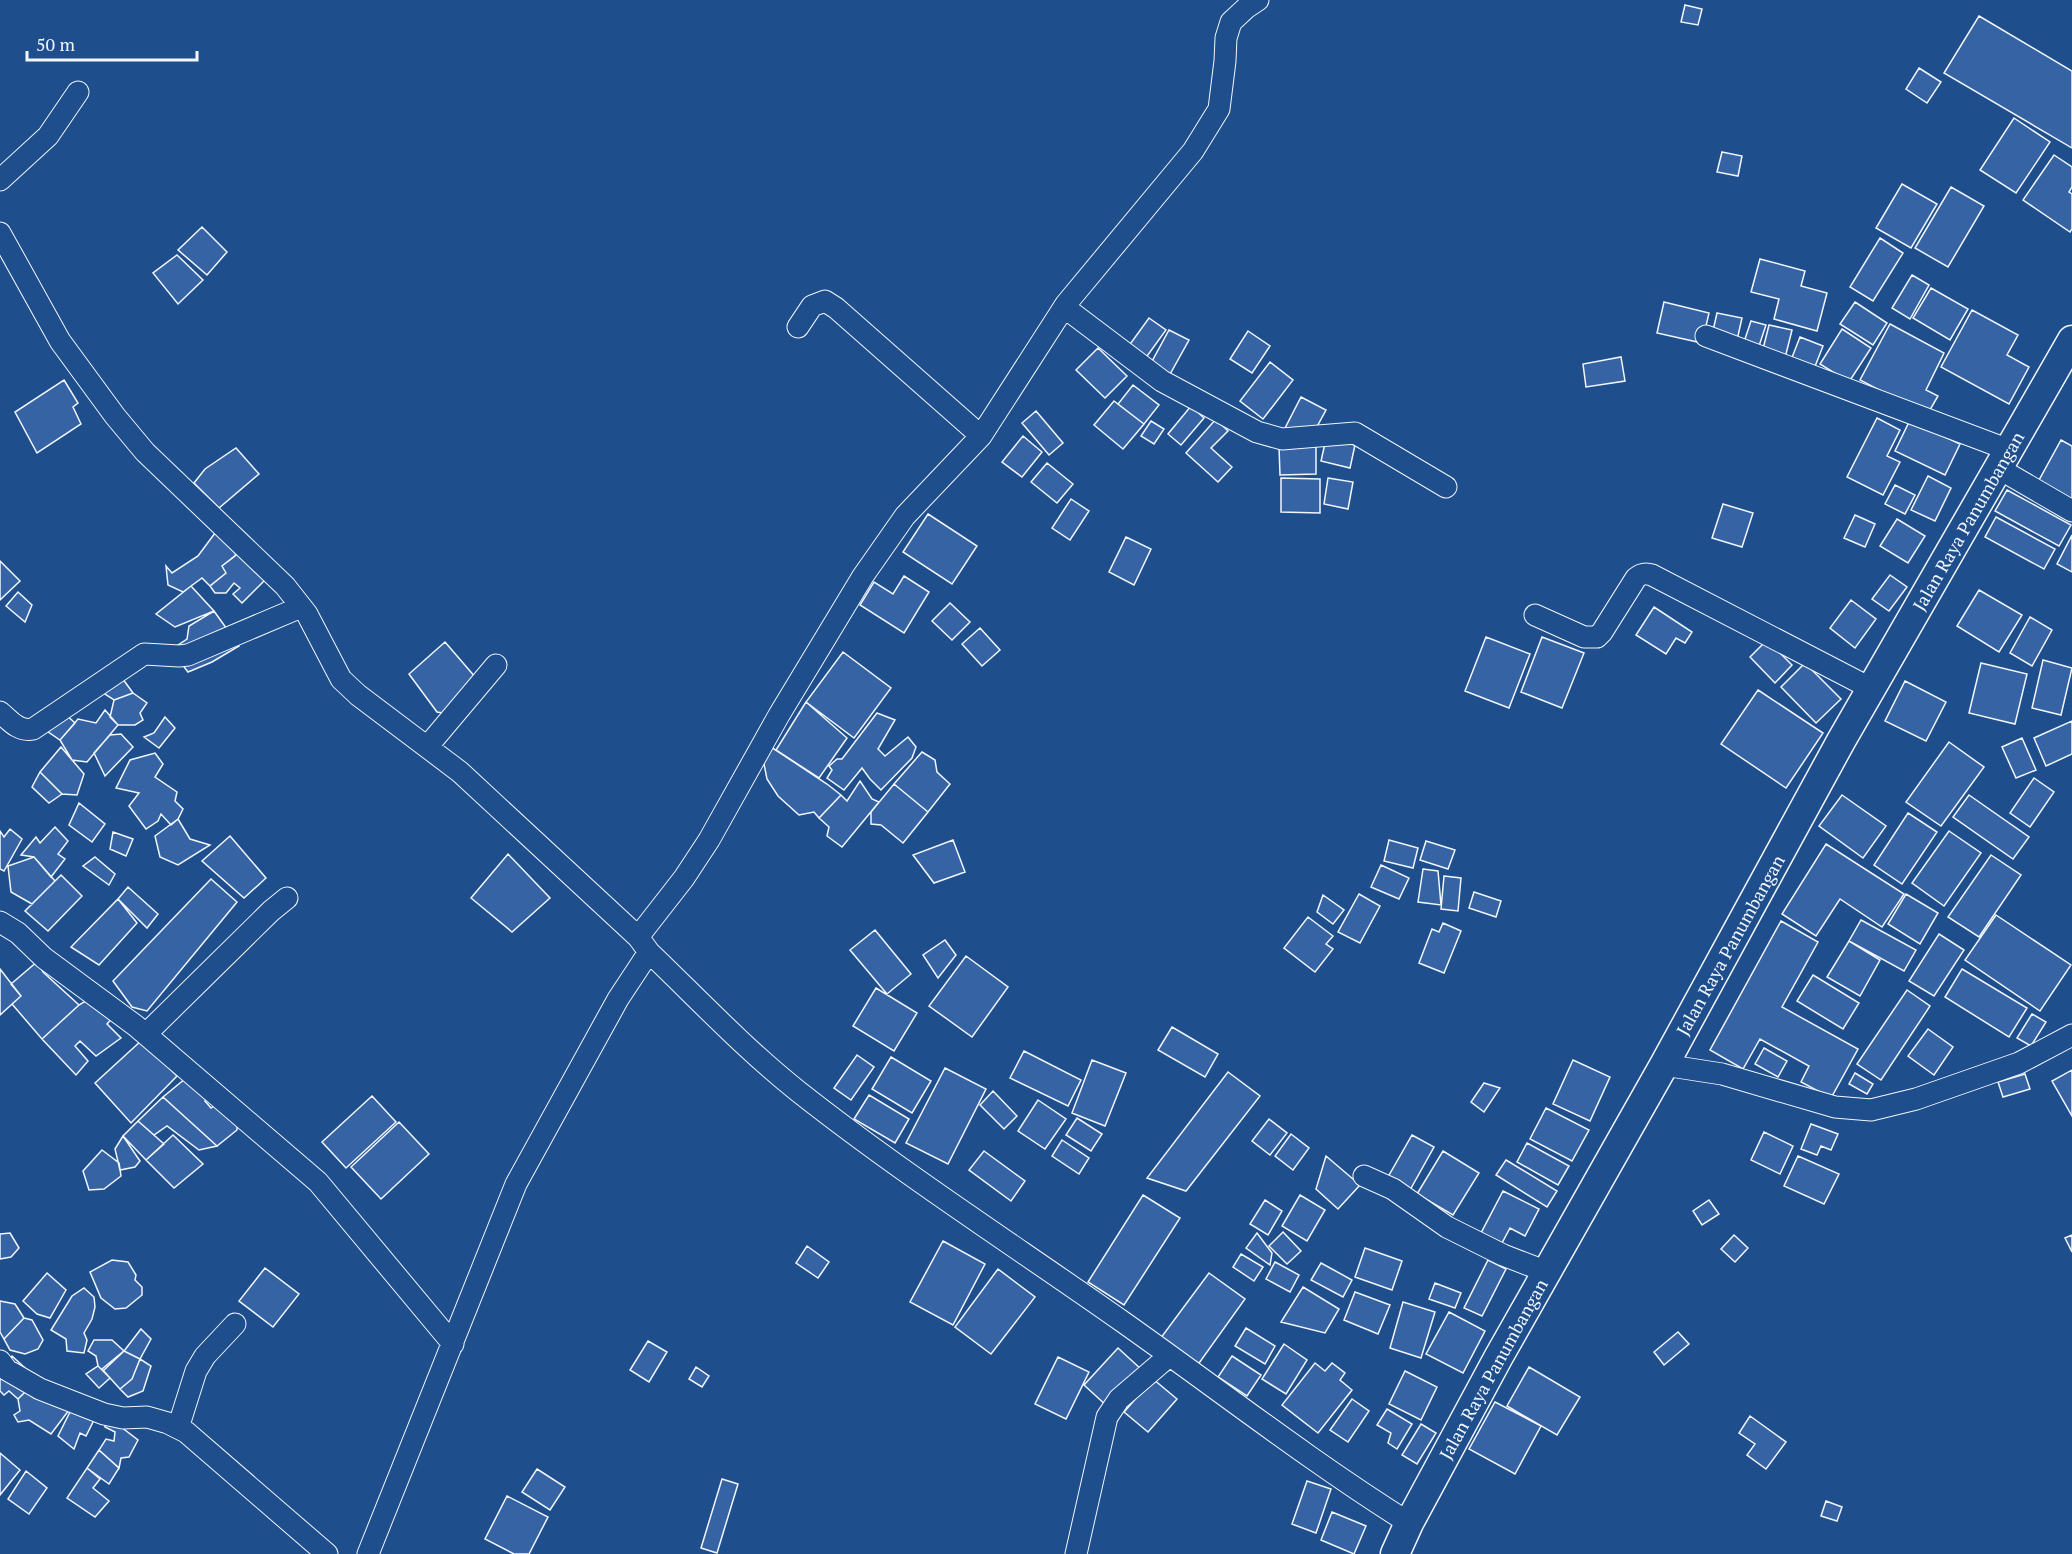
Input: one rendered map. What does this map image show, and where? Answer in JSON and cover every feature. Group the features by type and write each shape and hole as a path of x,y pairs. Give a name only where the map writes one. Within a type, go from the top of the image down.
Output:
{"main road":[{"name":"Jalan Raya Panumbangan","path":"1395,1554 1409,1522 1872,689 2072,340"}],"street":[{"path":"368,1554 516,1184 618,999 643,944 709,840 779,715 863,576 905,516 981,436 1064,307 1198,142 1219,109 1226,61 1226,38 1231,22 1258,0"},
{"path":"0,180 48,136 78,92"},
{"path":"0,233 49,325 115,417 153,459 285,585 301,607 341,679 358,695 460,772 798,1092 949,1202 1363,1494 1409,1522"},
{"path":"798,327 812,306 825,301 836,308 981,436"},
{"path":"1064,307 1162,381 1257,432 1282,439 1355,434 1446,487"},
{"path":"1706,336 2004,459 2072,512"},
{"path":"1535,615 1584,637 1597,636 1602,632 1636,578 1646,573 1872,689"},
{"path":"0,712 20,729 26,731 33,729 144,654 188,655 301,607"},
{"path":"427,747 496,665"},
{"path":"146,1034 287,898"},
{"path":"0,922 8,925 44,958 146,1034 318,1182 453,1344"},
{"path":"1664,1065 1722,1074 1835,1107 1871,1110 1916,1099 2019,1063 2072,1035"},
{"path":"1364,1176 1393,1190 1447,1227 1503,1255 1547,1272"},
{"path":"177,1428 196,1371 204,1356 235,1324"},
{"path":"1076,1554 1107,1417 1119,1399 1169,1356"},
{"path":"0,1361 7,1370 40,1389 104,1414 123,1418 147,1417 177,1428 194,1438 327,1554"}],"building":[{"path":"1685,5 1702,9 1698,25 1681,22"},
{"path":"1979,16 2072,71 2072,148 1944,73"},
{"path":"1919,68 1941,82 1927,103 1906,89"},
{"path":"2014,118 2050,142 2016,193 1980,170"},
{"path":"1722,152 1742,156 1738,176 1717,172"},
{"path":"2054,155 2072,167 2072,187 2069,192 2072,194 2072,229 2070,232 2023,200"},
{"path":"1902,184 1937,204 1911,248 1876,228"},
{"path":"1951,187 1984,206 1948,267 1915,248"},
{"path":"202,227 227,252 207,275 178,250"},
{"path":"1880,238 1903,253 1873,301 1850,287"},
{"path":"177,255 203,280 178,304 153,273"},
{"path":"1760,259 1805,271 1801,286 1827,293 1817,331 1774,319 1779,299 1751,292"},
{"path":"1912,275 1929,285 1910,319 1892,308"},
{"path":"1931,288 1968,309 1950,340 1913,318"},
{"path":"1664,302 1709,313 1702,343 1657,333"},
{"path":"1855,302 1887,323 1873,345 1840,324"},
{"path":"1972,310 2018,335 2007,355 2029,367 2009,404 1941,367"},
{"path":"1717,313 1742,318 1737,340 1712,335"},
{"path":"1149,318 1166,330 1145,359 1128,347"},
{"path":"1751,321 1766,325 1758,349 1743,345"},
{"path":"1890,324 1944,353 1926,390 1938,396 1927,415 1860,380"},
{"path":"1769,325 1792,330 1785,358 1762,353"},
{"path":"1842,329 1871,348 1849,382 1820,364"},
{"path":"1169,330 1189,340 1169,376 1150,365"},
{"path":"1248,331 1270,346 1252,373 1230,359"},
{"path":"1800,337 1823,346 1814,369 1791,360"},
{"path":"1098,348 1127,376 1105,398 1076,370"},
{"path":"1621,357 1625,381 1586,387 1583,364"},
{"path":"1270,362 1293,380 1263,419 1240,401"},
{"path":"64,380 78,403 73,407 81,424 37,453 15,412"},
{"path":"1133,385 1159,405 1144,424 1118,404"},
{"path":"1301,397 1326,410 1314,432 1282,434"},
{"path":"1114,401 1144,424 1123,449 1094,425"},
{"path":"1191,406 1204,418 1181,445 1168,434"},
{"path":"1036,411 1063,443 1049,455 1022,423"},
{"path":"1877,418 1900,430 1887,456 1900,462 1883,495 1847,477"},
{"path":"1216,419 1228,431 1211,448 1232,467 1218,482 1186,453"},
{"path":"1910,420 1960,444 1945,475 1895,451"},
{"path":"1151,421 1164,429 1154,444 1141,436"},
{"path":"1023,436 1042,452 1022,477 1002,462"},
{"path":"1326,439 1355,445 1350,468 1321,461"},
{"path":"2061,440 2072,446 2072,501 2038,482"},
{"path":"1316,446 1316,474 1280,475 1279,447"},
{"path":"236,448 259,474 219,508 194,483 205,469"},
{"path":"1047,463 1073,484 1057,503 1031,482"},
{"path":"1928,476 1951,488 1935,521 1911,510"},
{"path":"1281,478 1320,479 1320,513 1281,512"},
{"path":"1328,478 1353,482 1348,509 1324,504"},
{"path":"1895,485 1915,495 1905,514 1885,504"},
{"path":"2007,490 2071,525 2059,546 1995,511"},
{"path":"1071,499 1089,511 1070,540 1052,528"},
{"path":"1723,504 1753,513 1742,547 1712,538"},
{"path":"928,514 977,546 952,584 903,552"},
{"path":"1855,515 1875,524 1865,547 1844,538"},
{"path":"1996,517 2055,549 2044,569 1985,537"},
{"path":"1897,519 1925,536 1908,563 1880,546"},
{"path":"221,525 239,542 235,556 222,566 226,573 210,586 202,578 183,592 168,585 166,566 172,573 198,556"},
{"path":"2072,535 2072,572 2057,564"},
{"path":"1126,537 1151,549 1134,585 1109,572"},
{"path":"245,548 272,573 242,603 233,594 240,588 234,583 226,593 215,593 210,586 226,573 222,566"},
{"path":"0,561 20,581 0,600"},
{"path":"1890,575 1907,587 1889,611 1872,599"},
{"path":"904,576 929,592 904,633 860,605 874,582 893,594"},
{"path":"191,586 214,611 175,627 156,614"},
{"path":"1979,590 2022,615 1999,652 1957,626"},
{"path":"18,592 32,605 25,622 6,606"},
{"path":"1851,600 1876,619 1855,648 1830,628"},
{"path":"950,603 970,622 952,640 932,621"},
{"path":"1654,607 1692,632 1685,643 1676,638 1666,654 1636,635"},
{"path":"214,611 239,646 212,662 188,672 181,663 175,647 187,639 189,626"},
{"path":"2030,617 2052,630 2032,666 2010,653"},
{"path":"980,628 1000,650 982,666 962,644"},
{"path":"1486,637 1530,654 1509,708 1465,691"},
{"path":"1542,637 1584,653 1562,708 1521,692"},
{"path":"1767,640 1792,665 1775,683 1750,657"},
{"path":"445,642 476,678 443,713 437,712 409,674"},
{"path":"843,652 891,688 854,738 806,702"},
{"path":"2043,660 2072,668 2061,715 2032,708"},
{"path":"1805,663 1841,699 1816,723 1781,687"},
{"path":"1981,663 2027,674 2015,724 1969,713"},
{"path":"117,671 133,693 114,700 94,687"},
{"path":"1905,681 1946,702 1926,741 1885,721"},
{"path":"1758,690 1823,733 1786,788 1721,744"},
{"path":"133,693 147,703 140,713 143,720 135,725 118,725 110,717 114,700"},
{"path":"806,702 847,738 819,778 776,750"},
{"path":"61,710 75,723 60,740 38,725"},
{"path":"105,710 118,725 87,762 72,760 60,740 78,719 96,723"},
{"path":"877,713 895,720 878,749 885,756 908,737 916,747 912,758 881,790 862,768 844,790 827,778 832,770 829,766 837,759 842,759"},
{"path":"165,717 175,728 159,748 144,737 154,733"},
{"path":"2072,721 2072,754 2046,766 2034,738"},
{"path":"121,734 133,747 105,776 94,753 110,735"},
{"path":"2022,738 2036,770 2016,778 2002,747"},
{"path":"1949,742 1984,767 1941,826 1906,802"},
{"path":"768,745 841,795 819,818 814,812 799,815 778,796 767,779 762,754"},
{"path":"61,747 84,774 77,795 62,794 40,772"},
{"path":"922,752 935,760 937,772 950,784 928,812 894,784"},
{"path":"155,753 163,764 155,777 177,792 175,801 183,809 178,819 171,825 161,814 158,821 146,829 129,806 139,793 116,788 130,760"},
{"path":"40,772 62,794 49,803 32,787"},
{"path":"2034,778 2054,792 2030,827 2010,813"},
{"path":"860,781 872,799 879,802 842,847 827,836 829,827 819,818 841,795 847,801"},
{"path":"894,784 928,812 903,843 881,825 871,824 871,812"},
{"path":"1842,795 1886,826 1863,858 1819,826"},
{"path":"1969,795 2029,837 2013,859 1953,817"},
{"path":"79,803 105,824 92,842 69,825"},
{"path":"1908,813 1937,832 1902,884 1874,865"},
{"path":"178,819 190,839 210,845 178,865 160,857 155,836"},
{"path":"55,827 68,841 58,854 65,859 51,877 34,857 21,855 36,837 40,843"},
{"path":"10,829 22,839 4,871 0,869 0,831 4,837"},
{"path":"1949,831 1981,853 1944,906 1912,883"},
{"path":"113,832 133,839 126,856 110,849"},
{"path":"230,836 266,878 244,898 202,861"},
{"path":"953,840 965,872 934,883 913,855"},
{"path":"1389,840 1418,848 1413,868 1384,861"},
{"path":"1426,841 1455,850 1448,869 1420,860"},
{"path":"1826,844 1904,894 1882,927 1840,899 1816,936 1782,914"},
{"path":"508,854 550,898 512,932 471,898"},
{"path":"1991,855 2021,875 1979,937 1948,917"},
{"path":"34,857 55,881 32,904 11,892 8,866"},
{"path":"95,857 115,874 109,885 83,866"},
{"path":"1381,865 1409,878 1399,899 1371,887"},
{"path":"1423,869 1438,871 1441,905 1418,902"},
{"path":"61,875 82,896 48,931 25,911"},
{"path":"1444,876 1461,878 1458,911 1441,909"},
{"path":"211,879 237,902 147,1011 132,1007 113,981"},
{"path":"128,887 158,914 147,928 118,899"},
{"path":"1474,892 1501,901 1496,917 1469,908"},
{"path":"1359,894 1380,906 1360,943 1338,932"},
{"path":"1906,894 1938,913 1920,944 1888,924"},
{"path":"1323,895 1344,910 1333,924 1317,912"},
{"path":"118,899 137,923 99,965 71,947"},
{"path":"1996,915 2071,965 2040,1011 1965,960"},
{"path":"1308,917 1333,936 1326,944 1333,949 1315,972 1284,948"},
{"path":"1861,920 1916,950 1904,971 1849,941"},
{"path":"1781,921 1818,942 1782,1007 1858,1049 1831,1098 1801,1082 1809,1066 1760,1039 1743,1069 1710,1050"},
{"path":"1443,923 1461,931 1444,973 1419,963 1432,929 1439,932"},
{"path":"875,930 911,974 887,994 850,950"},
{"path":"1939,934 1964,950 1934,996 1909,981"},
{"path":"945,940 956,955 938,978 923,955"},
{"path":"1849,941 1880,960 1860,996 1827,977"},
{"path":"966,956 1008,987 972,1037 929,1006"},
{"path":"38,961 43,972 79,1005 42,1039 12,1004 21,996 11,984"},
{"path":"0,969 21,996 0,1015"},
{"path":"1962,969 2027,1008 2009,1037 1945,997"},
{"path":"1813,975 1859,1003 1843,1029 1797,1001"},
{"path":"876,988 917,1013 894,1051 853,1026"},
{"path":"1907,990 1930,1006 1881,1080 1857,1064"},
{"path":"95,995 114,1016 107,1024 121,1038 96,1056 80,1041 75,1046 88,1061 76,1075 42,1039 79,1005"},
{"path":"2032,1014 2046,1022 2031,1046 2017,1038"},
{"path":"1172,1027 1218,1054 1205,1077 1158,1050"},
{"path":"1928,1029 1953,1047 1934,1075 1908,1056"},
{"path":"142,1040 177,1076 131,1123 95,1083"},
{"path":"1764,1048 1787,1061 1778,1077 1755,1064"},
{"path":"1024,1051 1081,1080 1068,1106 1010,1078"},
{"path":"857,1055 874,1067 851,1100 834,1088"},
{"path":"891,1057 931,1081 912,1113 872,1089"},
{"path":"1092,1060 1126,1073 1105,1126 1072,1113"},
{"path":"1573,1060 1610,1077 1590,1121 1553,1104"},
{"path":"945,1068 986,1089 948,1164 906,1143"},
{"path":"2072,1070 2072,1116 2052,1081"},
{"path":"1228,1072 1260,1096 1186,1191 1147,1178"},
{"path":"1855,1073 1873,1084 1867,1094 1849,1084"},
{"path":"191,1074 209,1089 205,1101 211,1108 222,1100 237,1114 237,1130 217,1146 163,1097"},
{"path":"2025,1074 2030,1089 2003,1097 1998,1082"},
{"path":"1484,1083 1500,1088 1484,1112 1471,1102"},
{"path":"993,1091 1017,1116 1004,1129 980,1105"},
{"path":"869,1095 909,1119 895,1143 854,1119"},
{"path":"372,1096 396,1122 346,1168 322,1142"},
{"path":"163,1097 217,1146 199,1150 167,1126 154,1135 138,1121"},
{"path":"1038,1100 1066,1119 1045,1149 1018,1131"},
{"path":"1546,1108 1589,1130 1572,1161 1530,1139"},
{"path":"1077,1118 1102,1134 1091,1151 1066,1135"},
{"path":"1269,1119 1287,1133 1270,1155 1252,1141"},
{"path":"138,1121 164,1144 146,1160 123,1136"},
{"path":"399,1122 429,1154 381,1199 351,1167"},
{"path":"1811,1124 1838,1134 1831,1150 1821,1146 1817,1155 1801,1149"},
{"path":"1764,1132 1793,1146 1780,1174 1751,1160"},
{"path":"1291,1134 1309,1148 1293,1170 1275,1156"},
{"path":"173,1135 203,1164 174,1188 146,1160"},
{"path":"1412,1135 1434,1147 1410,1190 1388,1177"},
{"path":"123,1136 140,1161 135,1167 120,1170 115,1149"},
{"path":"1062,1140 1089,1158 1079,1174 1052,1156"},
{"path":"1527,1143 1569,1166 1558,1185 1517,1162"},
{"path":"102,1150 119,1163 121,1176 104,1189 89,1190 83,1171"},
{"path":"984,1151 1025,1181 1011,1201 969,1170"},
{"path":"1443,1151 1479,1173 1453,1215 1417,1194"},
{"path":"1326,1156 1360,1185 1338,1209 1316,1189"},
{"path":"1798,1156 1839,1174 1824,1204 1784,1186"},
{"path":"1506,1160 1557,1191 1547,1207 1496,1175"},
{"path":"1503,1191 1539,1209 1525,1236 1510,1228 1502,1243 1481,1233"},
{"path":"1143,1195 1180,1218 1124,1305 1088,1282"},
{"path":"1300,1195 1325,1210 1307,1241 1282,1226"},
{"path":"1265,1200 1282,1211 1268,1235 1250,1224"},
{"path":"1709,1200 1719,1214 1702,1225 1693,1211"},
{"path":"1283,1232 1301,1251 1287,1264 1269,1246"},
{"path":"10,1233 19,1248 11,1257 0,1259 0,1234"},
{"path":"1257,1233 1272,1253 1270,1265 1246,1248"},
{"path":"1734,1235 1748,1248 1735,1262 1721,1249"},
{"path":"2072,1235 2072,1252 2065,1238"},
{"path":"943,1241 985,1264 953,1325 910,1302"},
{"path":"807,1246 829,1262 818,1278 796,1263"},
{"path":"1365,1248 1402,1261 1392,1290 1355,1277"},
{"path":"1241,1254 1263,1267 1254,1281 1233,1267"},
{"path":"112,1260 128,1262 136,1275 135,1280 142,1287 142,1295 126,1308 115,1309 101,1298 90,1272"},
{"path":"1488,1260 1506,1269 1482,1316 1464,1308"},
{"path":"1275,1262 1299,1275 1290,1292 1266,1279"},
{"path":"1321,1263 1352,1280 1343,1297 1311,1280"},
{"path":"265,1268 299,1294 273,1327 239,1301"},
{"path":"998,1269 1035,1297 991,1354 955,1327"},
{"path":"47,1273 66,1290 50,1318 37,1314 23,1301"},
{"path":"1209,1273 1245,1299 1197,1366 1160,1339"},
{"path":"1435,1283 1461,1293 1455,1308 1429,1299"},
{"path":"1303,1287 1339,1309 1325,1333 1281,1322"},
{"path":"84,1288 94,1297 95,1307 92,1319 84,1333 87,1340 84,1353 67,1351 66,1339 51,1330 72,1296"},
{"path":"1355,1292 1390,1305 1378,1334 1344,1320"},
{"path":"0,1301 15,1304 24,1318 4,1339 0,1332"},
{"path":"1403,1302 1435,1312 1421,1358 1390,1348"},
{"path":"1449,1312 1485,1331 1463,1373 1426,1354"},
{"path":"24,1318 32,1320 43,1340 38,1349 25,1354 10,1350 4,1339"},
{"path":"1246,1328 1275,1346 1265,1364 1235,1346"},
{"path":"141,1329 151,1339 140,1359 124,1351"},
{"path":"1678,1332 1689,1344 1664,1365 1654,1352"},
{"path":"94,1340 112,1340 124,1351 103,1371 98,1366 96,1356 88,1351"},
{"path":"648,1341 667,1352 649,1382 630,1370"},
{"path":"1284,1344 1307,1360 1286,1394 1262,1379"},
{"path":"1118,1348 1142,1370 1108,1407 1084,1385"},
{"path":"124,1351 140,1359 132,1379 120,1389 102,1369"},
{"path":"12,1356 25,1368 21,1378 26,1391 18,1399 9,1391 4,1395 0,1391 0,1371"},
{"path":"1232,1356 1261,1375 1247,1396 1218,1377"},
{"path":"1058,1357 1089,1372 1066,1419 1035,1404"},
{"path":"140,1359 151,1366 143,1391 128,1397 120,1389 132,1379"},
{"path":"1315,1363 1325,1371 1332,1363 1345,1373 1340,1380 1352,1390 1318,1433 1282,1405"},
{"path":"98,1366 110,1378 99,1388 86,1374"},
{"path":"696,1367 709,1376 702,1387 689,1379"},
{"path":"1529,1367 1580,1397 1557,1435 1507,1406"},
{"path":"1405,1371 1437,1387 1421,1420 1389,1404"},
{"path":"1153,1379 1177,1399 1148,1432 1124,1412"},
{"path":"40,1389 75,1402 51,1434 29,1420 18,1422 14,1415 20,1411 18,1399 26,1391 34,1398"},
{"path":"1352,1399 1369,1411 1348,1442 1330,1430"},
{"path":"75,1402 98,1412 86,1436 80,1433 74,1449 58,1436"},
{"path":"1495,1402 1541,1426 1515,1474 1469,1449"},
{"path":"1387,1409 1412,1424 1397,1449 1388,1443 1391,1433 1377,1425"},
{"path":"104,1414 138,1440 129,1457 121,1458 119,1468 99,1450 106,1439 114,1441 115,1432 105,1427"},
{"path":"1750,1416 1786,1442 1766,1469 1747,1455 1755,1444 1739,1433"},
{"path":"1421,1424 1436,1433 1417,1464 1402,1455"},
{"path":"99,1450 119,1468 109,1484 87,1468"},
{"path":"0,1453 20,1470 0,1495"},
{"path":"87,1468 100,1479 93,1488 109,1501 95,1517 67,1498"},
{"path":"537,1469 565,1487 550,1510 522,1492"},
{"path":"26,1471 47,1488 29,1514 8,1499"},
{"path":"722,1479 738,1484 717,1553 701,1548"},
{"path":"1307,1481 1331,1489 1316,1533 1292,1524"},
{"path":"507,1496 548,1517 529,1554 514,1554 485,1539"},
{"path":"1826,1501 1842,1507 1837,1521 1821,1516"},
{"path":"1332,1512 1366,1526 1354,1554 1321,1540"}]}
